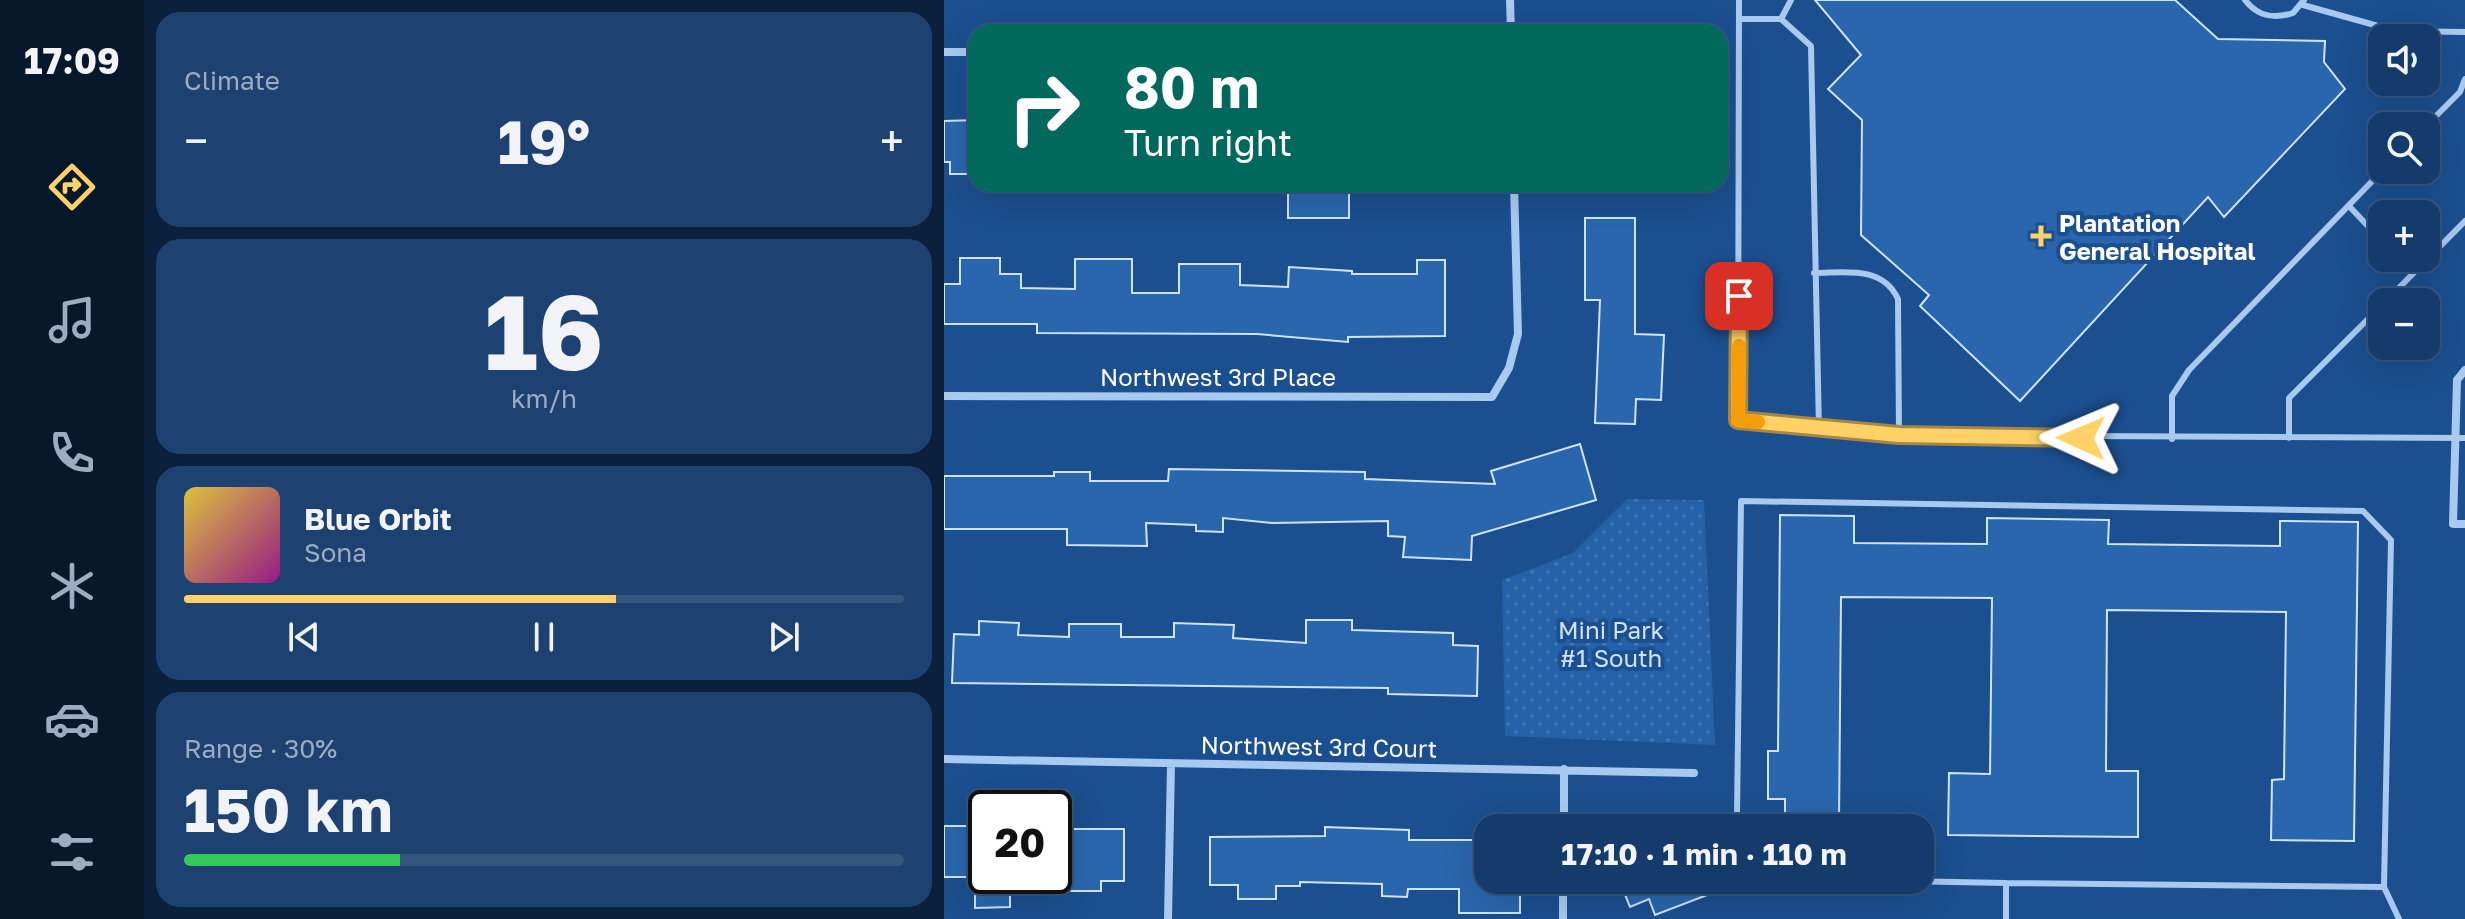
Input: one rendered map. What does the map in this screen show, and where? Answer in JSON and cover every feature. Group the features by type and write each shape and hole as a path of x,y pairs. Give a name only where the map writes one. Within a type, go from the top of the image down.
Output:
{"street":[{"path":"1510,0 1511,24"},
{"path":"944,52 968,52"},
{"name":"Northwest 3rd Place","path":"944,396 1492,397 1509,368 1518,334 1514,192"},
{"path":"2465,370 2457,380 2460,438 2453,524 2465,524"},
{"name":"Northwest 3rd Court","path":"944,759 1694,773"},
{"path":"1168,919 1171,764"},
{"path":"1564,769 1564,814"},
{"path":"1563,894 1563,919"}],"lane":[{"path":"1739,0 1738,420 1819,430 1899,435 2172,439 2460,438"},
{"path":"1781,19 1791,0"},
{"path":"2245,0 2251,8 2269,17 2293,13 2304,2 2396,31 2465,32"},
{"path":"1739,19 1781,19 1811,46 1819,430"},
{"path":"2440,114 2462,94 2465,79"},
{"path":"2172,439 2172,396 2189,370 2370,184"},
{"path":"2349,206 2368,226"},
{"path":"2398,288 2465,221"},
{"path":"1814,273 1867,272 1892,287 1898,299 1899,435"},
{"path":"2289,438 2289,398 2368,318"},
{"path":"1737,814 1741,501 2363,511 2391,540 2384,887 2399,919"},
{"path":"1934,882 2384,887"},
{"path":"2006,883 2006,919"}],"green space":[{"name":"Mini Park #1 South","path":"1627,499 1704,500 1715,745 1505,736 1502,580 1573,553"}],"building":[{"path":"1815,0 2175,0 2218,39 2325,41 2324,62 2345,89 2224,217 2208,197 2020,401 1920,306 1929,295 1861,235 1862,120 1828,89 1861,55"},
{"path":"968,120 968,174 950,174 950,162 944,162 944,121"},
{"path":"1288,192 1349,192 1349,218 1288,218"},
{"path":"1585,218 1635,218 1635,334 1664,335 1661,400 1636,399 1635,424 1595,423 1600,300 1585,300"},
{"path":"960,258 1000,258 1000,274 1021,274 1021,288 1075,289 1075,259 1132,259 1132,293 1179,293 1179,264 1240,264 1240,285 1288,287 1289,267 1352,271 1352,274 1417,274 1417,260 1445,260 1445,336 1348,337 1348,342 1257,334 1037,333 1037,324 944,324 944,284 960,284"},
{"path":"1580,444 1596,500 1472,536 1471,560 1403,557 1405,537 1388,536 1388,521 1273,523 1223,518 1223,532 1196,531 1196,525 1146,523 1147,546 1067,545 1067,529 944,529 944,476 1054,476 1054,472 1090,472 1090,481 1168,481 1169,469 1365,472 1365,479 1495,484 1491,471"},
{"path":"1780,515 1854,516 1854,543 1987,544 1987,518 2109,520 2108,544 2280,546 2280,521 2358,522 2354,841 2271,840 2272,780 2284,779 2286,612 2107,610 2106,771 2138,771 2138,837 1948,835 1949,773 1990,774 1992,598 1841,597 1839,814 1785,814 1785,799 1768,799 1768,751 1778,751"},
{"path":"1306,620 1352,620 1352,630 1453,633 1453,645 1478,646 1477,696 1388,694 1388,688 952,683 954,634 979,635 979,621 1019,623 1018,635 1069,637 1069,624 1121,624 1121,637 1174,637 1174,623 1234,625 1233,638 1306,643"},
{"path":"944,826 968,826 968,877 944,877"},
{"path":"1325,827 1409,830 1409,840 1474,840 1474,894 1520,894 1520,913 1459,913 1459,889 1408,889 1407,897 1382,896 1382,884 1300,882 1300,886 1276,886 1276,899 1238,899 1238,885 1210,885 1210,837 1325,836"},
{"path":"1072,829 1124,829 1124,881 1101,881 1101,891 1072,891"},
{"path":"975,894 1010,894 1010,907 975,908"},
{"path":"1625,894 1710,894 1655,915 1649,899 1630,907"}],"slow traffic":[{"path":"1739,346 1738,420 1758,422"}],"place":[{"name":"Plantation General Hospital","path":"2041,236"}],"route":[{"path":"1739,296 1738,420 1819,430 1899,435 2081,438"}]}
